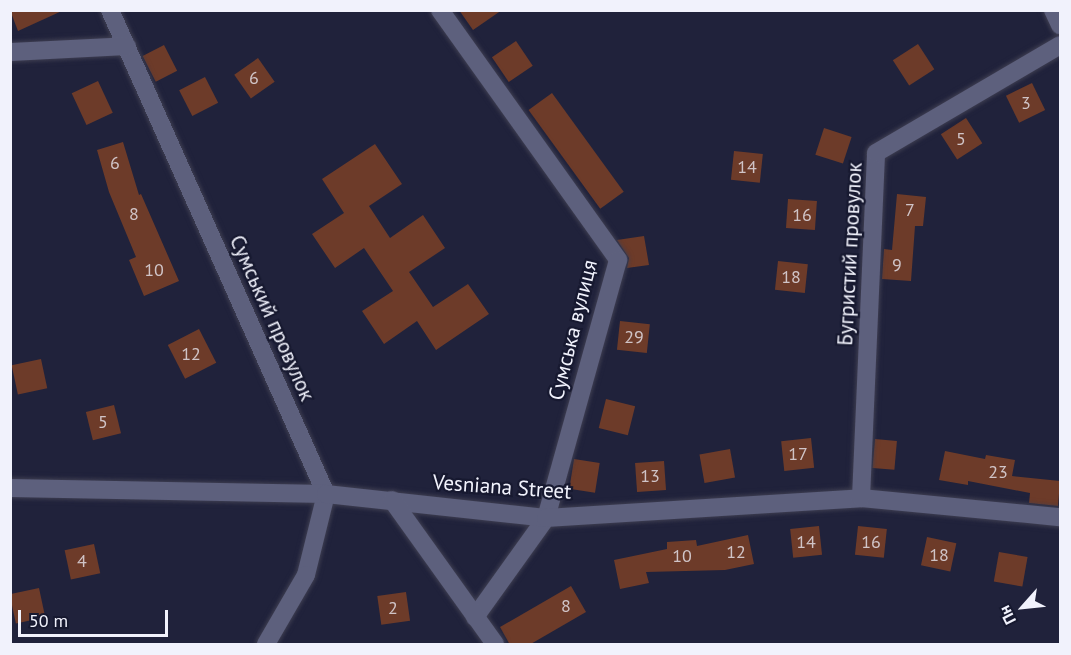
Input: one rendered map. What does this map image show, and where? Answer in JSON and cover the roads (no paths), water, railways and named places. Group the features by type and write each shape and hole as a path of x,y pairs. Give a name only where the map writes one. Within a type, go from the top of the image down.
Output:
{"street":[{"name":"Сумський провулок","path":"110,10 326,494"},
{"name":"Сумська вулиця","path":"440,10 618,260 546,518 475,617"},
{"path":"1053,10 1060,25"},
{"name":"Бугристий провулок","path":"861,498 876,153 1060,45"},
{"path":"10,52 127,46"},
{"name":"Vesniana Street","path":"10,488 326,494 546,518 861,498 1060,517"},
{"path":"266,645 306,575 326,494"},
{"path":"392,500 495,645"}]}
